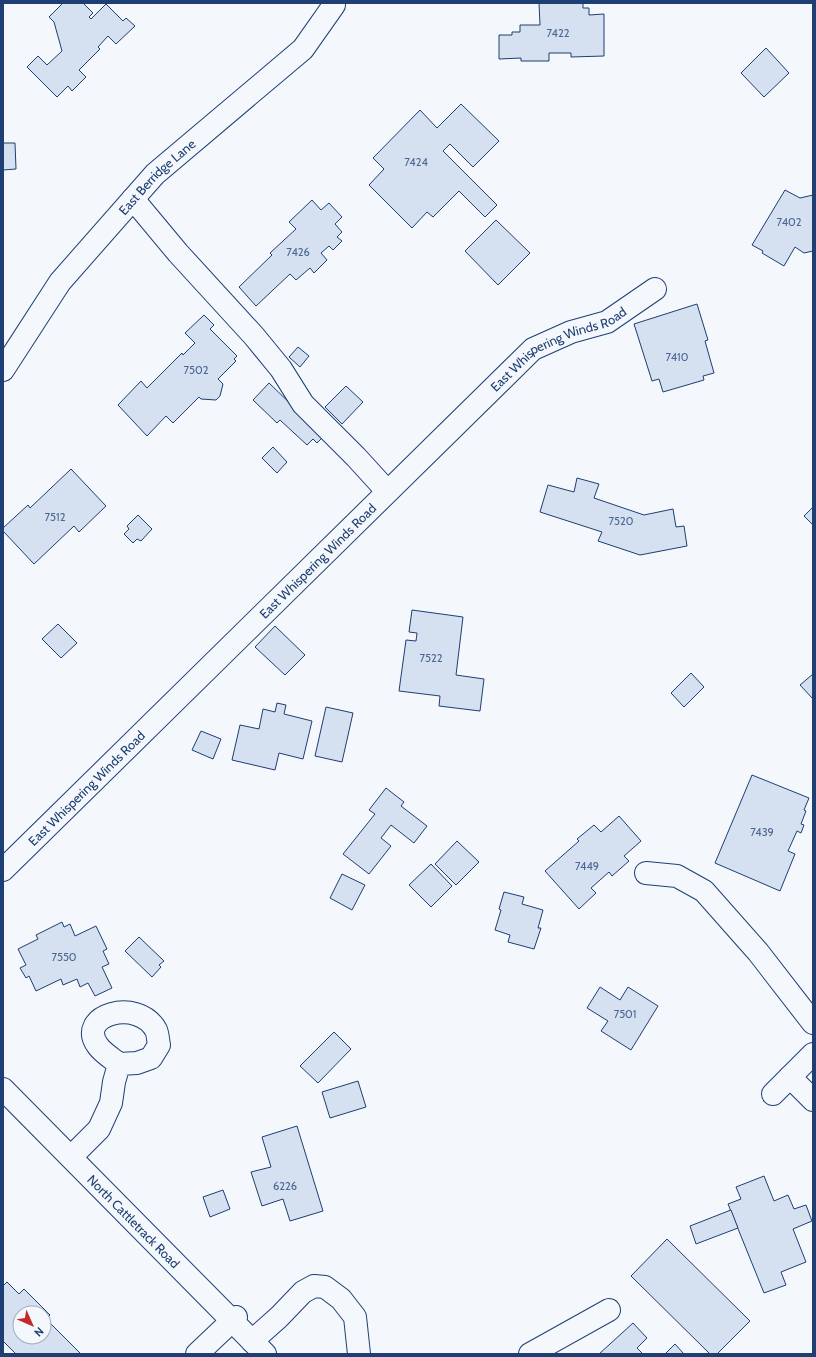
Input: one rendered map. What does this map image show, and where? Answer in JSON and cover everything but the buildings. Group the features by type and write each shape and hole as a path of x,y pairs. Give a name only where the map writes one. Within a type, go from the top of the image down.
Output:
{"street":[{"name":"East Berridge Lane","path":"3,370 60,282 155,174 303,49 334,5"},
{"path":"133,199 178,252 254,336 281,369 303,404 356,457 387,491"},
{"name":"East Whispering Winds Road","path":"3,870 533,349 571,332 607,322 655,288"},
{"path":"646,873 677,876 704,891 758,952 813,1023"},
{"path":"773,1094 813,1054"},
{"path":"71,1157 99,1130 111,1103 114,1082 119,1064"},
{"path":"790,1077 813,1100"},
{"name":"North Cattletrack Road","path":"3,1089 234,1319 259,1348"},
{"path":"259,1348 279,1317 303,1292 314,1286 325,1287 341,1299 355,1317 359,1354"},
{"path":"530,1354 609,1310"},
{"path":"197,1354 234,1319"}]}
